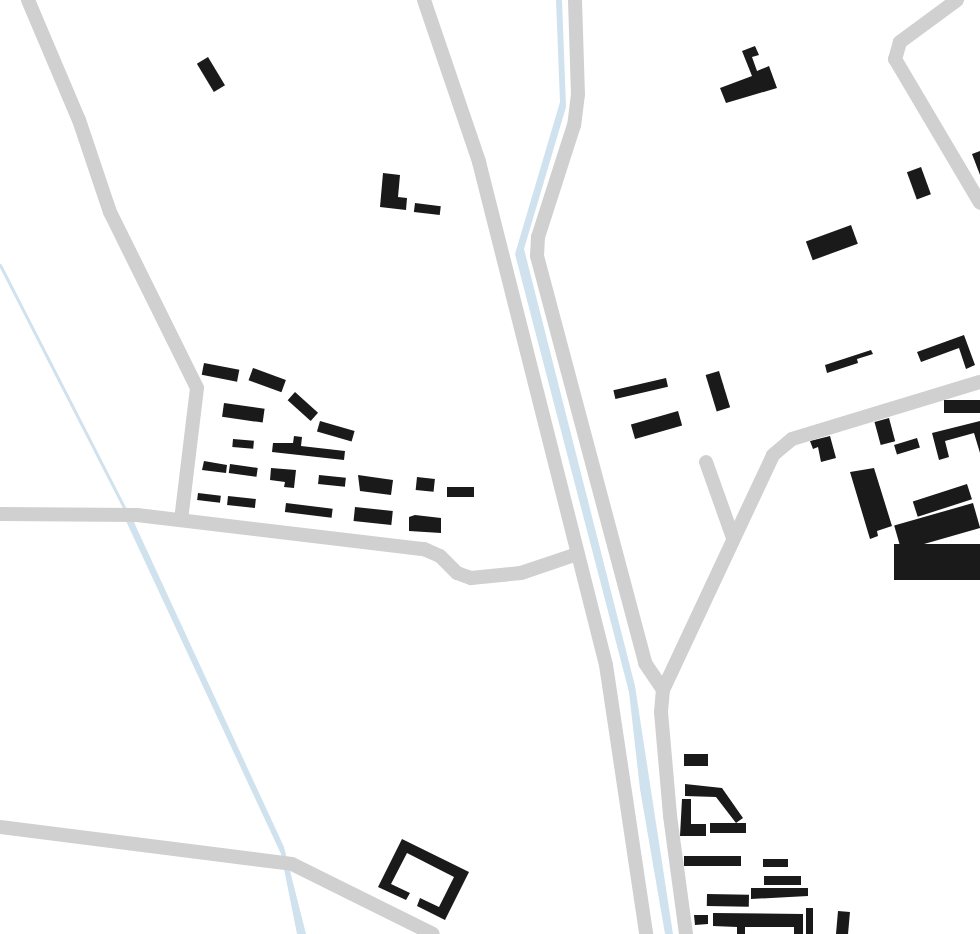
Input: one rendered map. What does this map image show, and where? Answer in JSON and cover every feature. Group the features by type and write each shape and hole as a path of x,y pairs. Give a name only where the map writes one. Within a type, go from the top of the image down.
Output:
{"street":[{"path":"28,0 79,120 110,212 197,388 181,520"},
{"path":"424,0 478,162 614,708 646,934"},
{"path":"575,0 578,94 574,124 538,237 537,256 642,651 650,674 663,690"},
{"path":"957,0 900,42 895,59 980,203"},
{"path":"686,934 670,815 661,712 663,690 734,538 781,446 792,440 980,382"},
{"path":"706,462 734,538"},
{"path":"0,514 137,515 424,549 440,556 457,573 471,578 521,573 577,554"},
{"path":"0,827 285,862 433,934"}],"water":[{"path":"556,0 562,0 566,107 524,249 635,686 673,934 665,934 640,789 629,692 515,254 560,102"},
{"path":"132,518 284,847 306,934 297,934 281,854 126,521"}],"building":[{"path":"755,46 759,55 752,57 757,71 769,66 777,88 726,103 720,88 752,76 742,51"},
{"path":"208,57 225,85 214,92 197,64"},
{"path":"980,151 980,175 972,154"},
{"path":"921,167 931,194 917,199 907,172"},
{"path":"383,173 400,175 398,197 407,198 406,210 380,207"},
{"path":"415,203 441,206 440,215 414,212"},
{"path":"851,225 858,244 813,260 806,241"},
{"path":"964,335 975,365 966,369 959,348 921,362 917,352"},
{"path":"871,350 873,354 857,359 858,363 827,373 825,365"},
{"path":"204,363 239,370 237,382 202,375"},
{"path":"253,368 286,380 281,392 249,380"},
{"path":"719,371 730,407 717,411 706,375"},
{"path":"666,378 668,387 615,399 613,390"},
{"path":"295,392 318,413 311,421 288,400"},
{"path":"944,400 980,400 980,413 944,413"},
{"path":"224,403 265,409 263,423 222,417"},
{"path":"678,411 682,425 635,439 631,425"},
{"path":"889,418 895,441 881,445 875,422"},
{"path":"320,421 355,431 352,441 317,432"},
{"path":"980,421 980,453 974,433 945,441 949,457 939,460 932,433"},
{"path":"294,436 302,437 301,446 345,451 344,460 272,452 273,443 293,443"},
{"path":"830,436 836,458 821,462 818,447 813,449 810,441"},
{"path":"917,438 920,448 897,455 894,445"},
{"path":"233,439 254,441 253,449 232,447"},
{"path":"204,461 227,465 226,473 202,470"},
{"path":"230,464 258,468 256,477 229,473"},
{"path":"271,468 296,470 294,488 284,487 285,482 270,480"},
{"path":"874,468 892,526 877,531 878,536 870,539 850,472"},
{"path":"319,475 346,478 345,487 318,484"},
{"path":"358,475 393,480 391,495 360,491"},
{"path":"417,477 435,479 434,492 416,490"},
{"path":"967,484 972,499 918,517 913,502"},
{"path":"447,487 474,487 474,497 447,497"},
{"path":"198,493 221,496 220,503 197,500"},
{"path":"228,496 256,499 255,508 227,505"},
{"path":"286,503 333,509 332,518 285,512"},
{"path":"973,503 980,528 901,551 894,526"},
{"path":"355,507 393,511 391,525 354,521"},
{"path":"415,515 441,518 441,533 409,531 409,517"},
{"path":"894,544 980,544 980,580 894,580"},
{"path":"684,754 708,754 708,766 684,766"},
{"path":"685,784 722,788 743,818 736,823 716,797 685,796"},
{"path":"682,799 691,799 691,824 706,824 706,836 680,836"},
{"path":"710,823 746,823 746,833 710,833"},
{"path":"402,839 469,872 445,920 417,906 420,898 439,907 454,877 407,853 391,884 410,893 406,900 378,887"},
{"path":"684,856 741,856 741,866 684,866"},
{"path":"763,859 788,859 788,867 763,867"},
{"path":"764,876 801,876 801,885 764,885"},
{"path":"751,888 808,888 808,896 751,899"},
{"path":"707,894 749,895 749,907 707,906"},
{"path":"806,908 813,908 813,934 806,934"},
{"path":"838,911 850,912 848,934 836,934"},
{"path":"713,913 803,914 803,934 794,934 794,927 745,927 745,934 737,934 737,927 713,926"},
{"path":"694,915 708,915 708,924 695,925"}],"waterway":[{"path":"0,265 126,511"}]}
